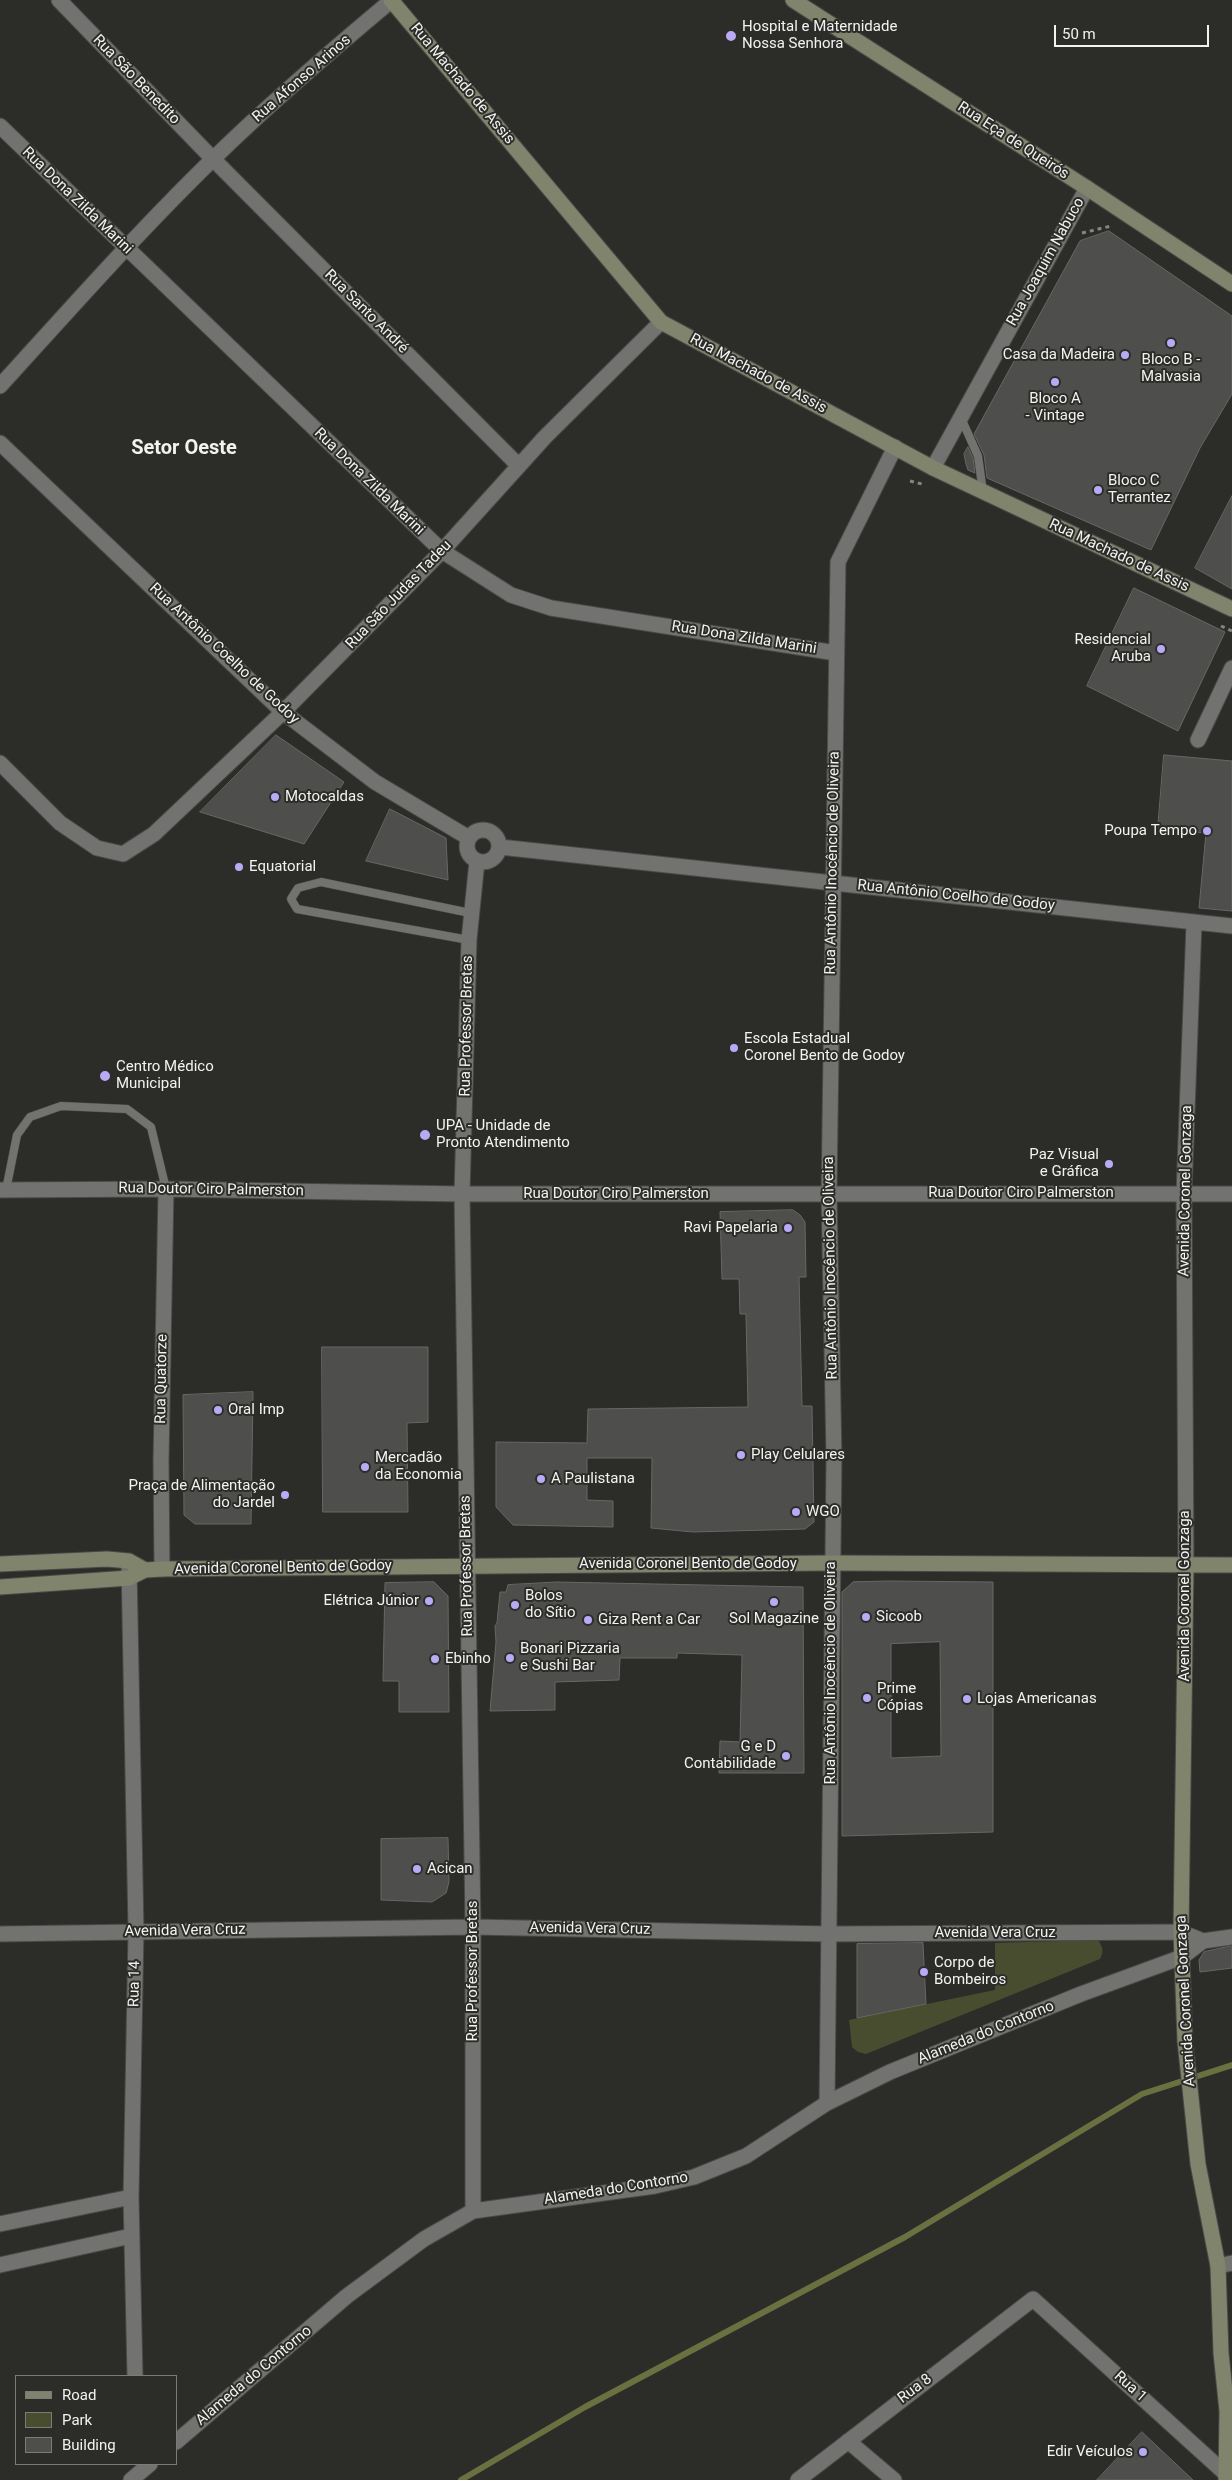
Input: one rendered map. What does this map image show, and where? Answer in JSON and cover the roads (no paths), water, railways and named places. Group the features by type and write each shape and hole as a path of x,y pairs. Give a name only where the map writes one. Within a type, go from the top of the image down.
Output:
{"main road":[{"name":"Rua Machado de Assis","path":"392,0 661,322 933,468 1232,608"},
{"name":"Rua Eça de Queirós","path":"793,0 1087,188 1232,284"},
{"path":"0,1564 107,1559 130,1561 145,1570"},
{"name":"Avenida Coronel Bento de Godoy","path":"0,1587 129,1578 145,1570 162,1569 832,1563 1232,1565"},
{"name":"Avenida Coronel Gonzaga","path":"1186,1566 1181,1932 1185,2041 1192,2124 1198,2164 1225,2265 1221,2352 1230,2410 1226,2477"}],"street":[{"name":"Rua São Benedito","path":"59,0 213,159"},
{"name":"Rua Afonso Arinos","path":"0,386 126,249 213,159 279,97 392,0"},
{"name":"Rua Dona Zilda Marini","path":"0,126 442,552 512,596 551,608 836,653"},
{"name":"Rua Santo André","path":"213,159 519,466"},
{"name":"Rua Joaquim Nabuco","path":"933,468 1087,188"},
{"name":"Rua São Judas Tadeu","path":"0,763 60,823 97,848 123,854 154,834 283,712 442,552 519,466 661,322"},
{"name":"Rua Antônio Coelho de Godoy","path":"0,443 283,712 375,782 469,838"},
{"name":"Rua Antônio Inocêncio de Oliveira","path":"827,2102 834,1458 829,1194 838,562 894,447"},
{"path":"1198,740 1232,668"},
{"path":"481,830 488,830 499,840 500,847 493,860 486,863 477,861 468,853 469,838 481,830"},
{"name":"Rua Antônio Coelho de Godoy","path":"500,847 1232,926"},
{"name":"Rua Professor Bretas","path":"473,2211 473,1927 466,1566 462,1194 470,913 477,861"},
{"name":"Avenida Coronel Gonzaga","path":"1186,1566 1184,1193 1194,923"},
{"name":"Rua Doutor Ciro Palmerston","path":"3,1190 166,1189 462,1194 1232,1194"},
{"name":"Rua Quatorze","path":"162,1569 161,1461 166,1189"},
{"name":"Rua 14","path":"130,1561 136,1931 131,2197 135,2375"},
{"name":"Avenida Vera Cruz","path":"0,1934 473,1927 830,1934 1181,1932"},
{"path":"1181,1932 1203,1941"},
{"name":"Alameda do Contorno","path":"178,2440 347,2296 424,2239 473,2211 655,2186 694,2177 746,2156 827,2102 899,2068 1081,1994 1182,1957 1203,1941 1232,1937"},
{"path":"0,2224 131,2197"},
{"path":"0,2266 131,2236"},
{"name":"Rua 8","path":"798,2480 1033,2299"},
{"name":"Rua 1","path":"1033,2299 1226,2477"},
{"path":"848,2441 894,2480"},
{"path":"135,2473 148,2465"}],"lane":[{"path":"960,418 978,456 983,492"},
{"path":"469,940 298,909 291,899 298,888 321,882 470,913"},
{"path":"3,1190 17,1134 30,1117 62,1106 127,1109 151,1127 166,1189"}],"waterway":[{"path":"461,2480 585,2407 905,2237 1142,2094 1232,2065"}],"place":[{"name":"Hospital e Maternidade Nossa Senhora","path":"731,36"},
{"name":"Bloco B - Malvasia","path":"1171,343"},
{"name":"Casa da Madeira","path":"1125,355"},
{"name":"Bloco A - Vintage","path":"1055,382"},
{"name":"Bloco C Terrantez","path":"1098,490"},
{"name":"Residencial Aruba","path":"1161,649"},
{"name":"Motocaldas","path":"275,797"},
{"name":"Poupa Tempo","path":"1207,831"},
{"name":"Equatorial","path":"239,867"},
{"name":"Escola Estadual Coronel Bento de Godoy","path":"734,1048"},
{"name":"Centro Médico Municipal","path":"105,1076"},
{"name":"UPA - Unidade de Pronto Atendimento","path":"425,1135"},
{"name":"Paz Visual e Gráfica","path":"1109,1164"},
{"name":"Ravi Papelaria","path":"788,1228"},
{"name":"Oral Imp","path":"218,1410"},
{"name":"Play Celulares","path":"741,1455"},
{"name":"Mercadão da Economia","path":"365,1467"},
{"name":"A Paulistana","path":"541,1479"},
{"name":"Praça de Alimentação do Jardel","path":"285,1495"},
{"name":"WGO","path":"796,1512"},
{"name":"Elétrica Júnior","path":"429,1601"},
{"name":"Sol Magazine","path":"774,1602"},
{"name":"Bolos do Sítio","path":"515,1605"},
{"name":"Sicoob","path":"866,1617"},
{"name":"Giza Rent a Car","path":"588,1620"},
{"name":"Bonari Pizzaria e Sushi Bar","path":"510,1658"},
{"name":"Ebinho","path":"435,1659"},
{"name":"Prime Cópias","path":"867,1698"},
{"name":"Lojas Americanas","path":"967,1699"},
{"name":"G e D Contabilidade","path":"786,1756"},
{"name":"Acican","path":"417,1869"},
{"name":"Corpo de Bombeiros","path":"924,1972"},
{"name":"Edir Veículos","path":"1143,2452"}],"district":[{"name":"Setor Oeste","path":"184,449"}]}
